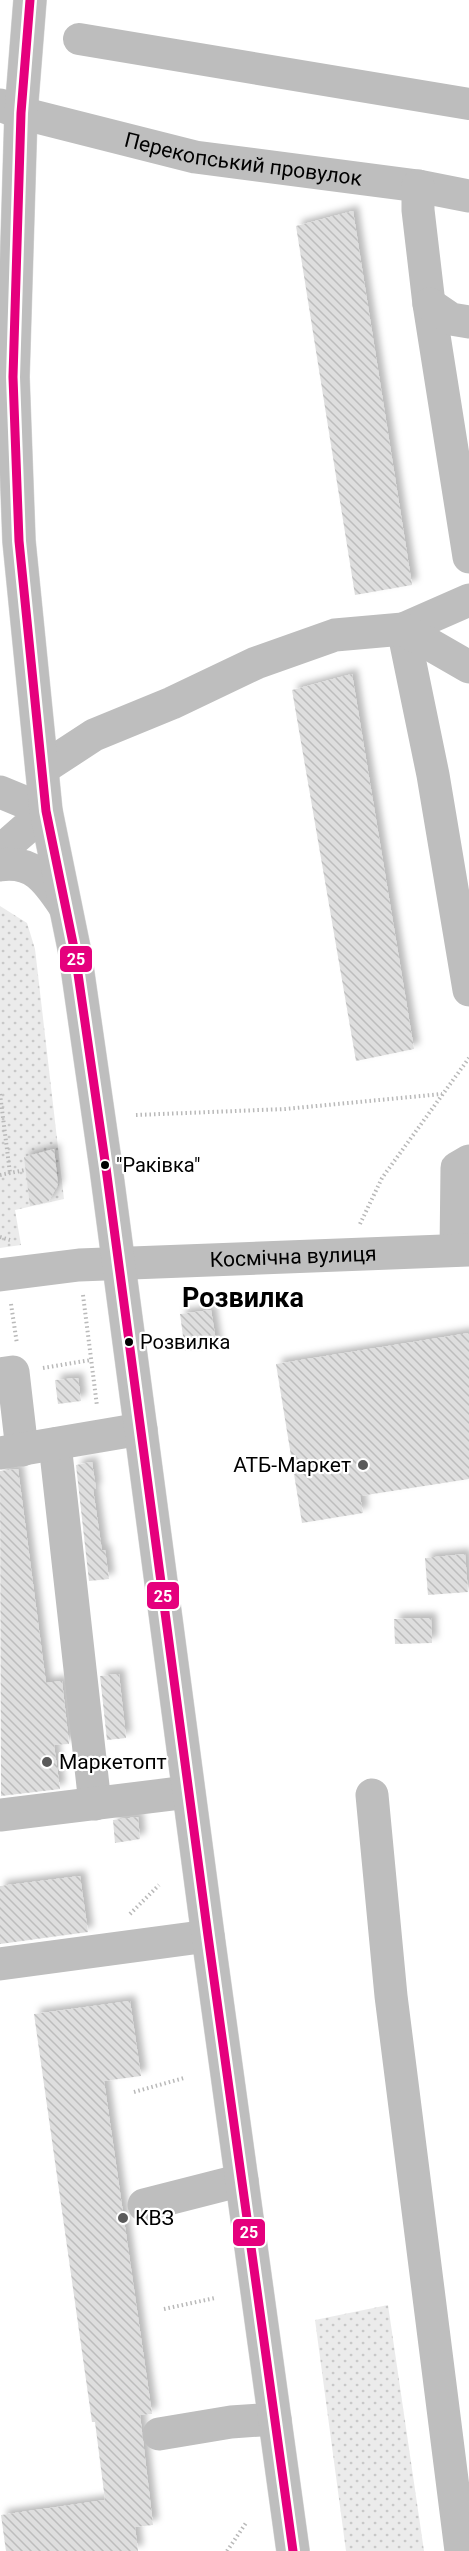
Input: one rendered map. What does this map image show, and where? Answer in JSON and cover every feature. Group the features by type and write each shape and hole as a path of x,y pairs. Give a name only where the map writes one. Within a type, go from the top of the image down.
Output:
{"main road":[{"path":"30,0 10,109 13,377 19,541 46,811 78,976 141,1429 207,1936 293,2551"},
{"name":"Перекопський провулок","path":"10,109 195,157 418,186 469,196"},
{"path":"418,186 417,210 429,304 469,557"},
{"path":"429,304 451,319 469,322"},
{"path":"439,615 469,600"},
{"path":"42,769 94,735 172,703 256,663 335,635 404,629 430,615 439,615 469,629"},
{"path":"404,629 469,667"},
{"path":"404,629 433,775 469,990"},
{"path":"0,792 46,811"},
{"path":"0,851 46,811"},
{"path":"0,865 15,863 44,876 65,907"},
{"path":"462,1250 457,1168 469,1161"},
{"name":"Космічна вулиця","path":"4,1275 79,1265 462,1250"},
{"path":"11,1373 11,1452 141,1429"},
{"path":"55,1444 89,1804"},
{"path":"0,1815 188,1792"},
{"path":"372,1795 391,1996 421,2218 461,2551"},
{"path":"0,1828 89,1804"},
{"path":"0,1964 207,1936"},
{"path":"144,2205 242,2180"},
{"path":"159,2434 231,2422 275,2419"}],"path":[{"path":"359,1226 382,1178 469,1058"},
{"path":"0,1094 10,1173"},
{"path":"136,1115 285,1109 442,1094"},
{"path":"0,1175 25,1170"},
{"path":"79,1265 101,1437"},
{"path":"4,1275 11,1373 91,1360"},
{"path":"134,2092 184,2078"},
{"path":"164,2309 215,2298"},
{"path":"227,2551 246,2523"}],"shaded area":[{"path":"0,906 27,923 35,949 64,1199 15,1210 21,1245 0,1248"},
{"path":"388,2305 424,2551 346,2551 315,2320"}],"building":[{"path":"353,211 412,585 355,595 296,226"},
{"path":"352,674 414,1049 356,1061 292,690"},
{"path":"54,1149 58,1185 48,1202 30,1206 24,1157"},
{"path":"211,1310 217,1347 185,1351 180,1314"},
{"path":"469,1333 469,1479 360,1496 363,1513 302,1523 276,1364"},
{"path":"78,1378 81,1401 58,1404 55,1380"},
{"path":"92,1462 96,1489 93,1489 102,1551 105,1550 109,1579 89,1581 76,1465"},
{"path":"18,1469 46,1683 62,1681 69,1744 54,1745 60,1789 1,1796 0,1471"},
{"path":"465,1554 468,1592 428,1595 425,1558"},
{"path":"431,1618 432,1643 395,1644 394,1619"},
{"path":"119,1674 126,1738 107,1740 100,1676"},
{"path":"138,1817 140,1839 115,1843 113,1820"},
{"path":"80,1876 88,1932 0,1944 0,1886"},
{"path":"130,2001 141,2076 104,2081 152,2414 140,2415 153,2525 135,2527 138,2551 6,2551 1,2515 105,2500 34,2014"}],"waterway":[{"path":"79,39 469,104"}],"transit line":[{"name":"25","path":"30,0 21,113 13,377 19,541 46,811 75,953 106,1168 208,1936 293,2551"}],"place":[{"name":"\"Раківка\"","path":"105,1165"},
{"name":"Розвилка","path":"129,1342"},
{"name":"АТБ-Маркет","path":"363,1465"},
{"name":"Маркетопт","path":"47,1762"},
{"name":"КВЗ","path":"123,2218"}],"district":[{"name":"Розвилка","path":"243,1298"}]}
